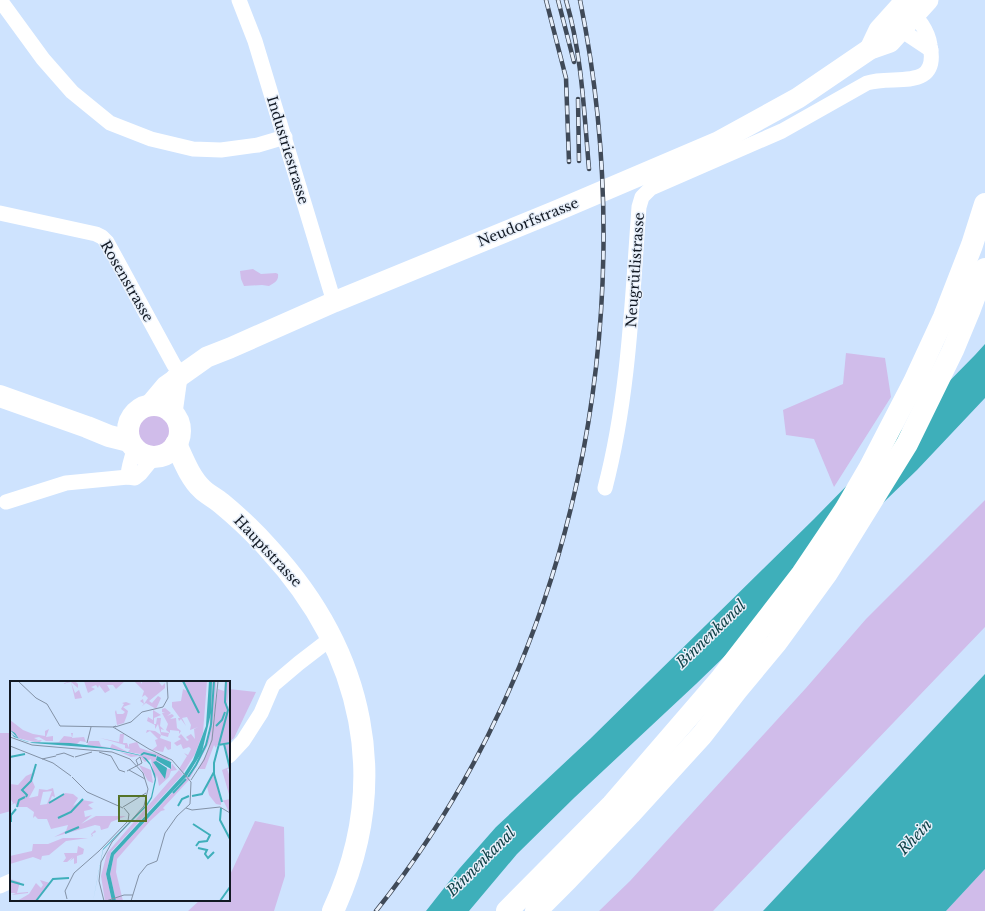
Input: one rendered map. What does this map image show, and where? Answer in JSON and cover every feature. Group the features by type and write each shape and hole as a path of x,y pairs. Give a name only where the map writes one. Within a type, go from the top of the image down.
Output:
{"main road":[{"name":"Neudorfstrasse","path":"150,405 166,386 208,357 334,302 556,211 718,142 798,98 870,49 890,42 907,11"},
{"path":"507,911 612,805 716,685 802,574 841,516 899,414 944,317 972,245 985,204"},
{"path":"536,911 630,814 702,736 737,690 776,643 827,573 907,444 953,350 985,269"},
{"path":"172,413 179,376"},
{"path":"0,396 141,445 165,455 172,450 179,438 179,425 177,418 162,406 150,405 138,410 141,445"},
{"name":"Hauptstrasse","path":"176,444 194,480 202,489 220,502 249,527 287,568 316,610 333,640 345,668 360,720 364,758 365,788 356,848 346,883 333,911"},
{"name":"Hauptstrasse","path":"141,445 176,471 194,480"}],"street":[{"path":"0,0 43,59 72,92 110,123 151,139 193,149 225,149 258,145 284,137"},
{"name":"Industriestrasse","path":"239,0 255,41 334,302"},
{"name":"Neugrütlistrasse","path":"605,488 615,451 628,354 639,208 642,198 652,188 782,130 867,83 882,80 905,80 916,77 926,71 932,61 931,50 907,11"},
{"name":"Rosenstrasse","path":"0,213 96,234 102,237 108,244 179,376"},
{"path":"128,477 128,468 141,445"},
{"path":"6,502 66,483 128,477 135,478 140,474 141,445"},
{"path":"230,755 243,741 261,713 273,686 325,643 333,640"},
{"path":"0,886 10,881"}],"shaded area":[{"path":"253,269 261,274 276,273 278,274 278,278 276,282 269,286 244,286 240,271"},
{"path":"846,353 885,358 891,397 834,487 814,439 786,435 783,410 843,384"},
{"path":"154,415 163,418 167,422 170,431 167,440 163,444 154,447 145,444 141,440 138,431 141,422 145,418"},
{"path":"985,500 985,627 713,911 599,911 630,881 806,688 866,619"},
{"path":"230,689 256,692 234,738 230,741"},
{"path":"0,733 10,733 10,811 0,814"},
{"path":"255,821 284,827 285,876 274,911 188,911 199,901 230,901 230,875"},
{"path":"985,869 985,911 946,911"}],"water":[{"name":"Binnenkanal","path":"985,344 985,398 917,470 696,684 574,798 517,854 469,911 426,911 459,869 496,827 590,739 814,519"},
{"name":"Rhein","path":"985,674 985,869 946,911 763,911"}],"railway":[{"path":"546,0 566,78 569,162"},
{"path":"558,0 574,62"},
{"path":"566,0 576,42 579,63 589,169"},
{"path":"376,911 445,812 502,706 546,594 578,478 597,360 604,239 598,119 580,0"},
{"path":"578,99 579,161"}]}
